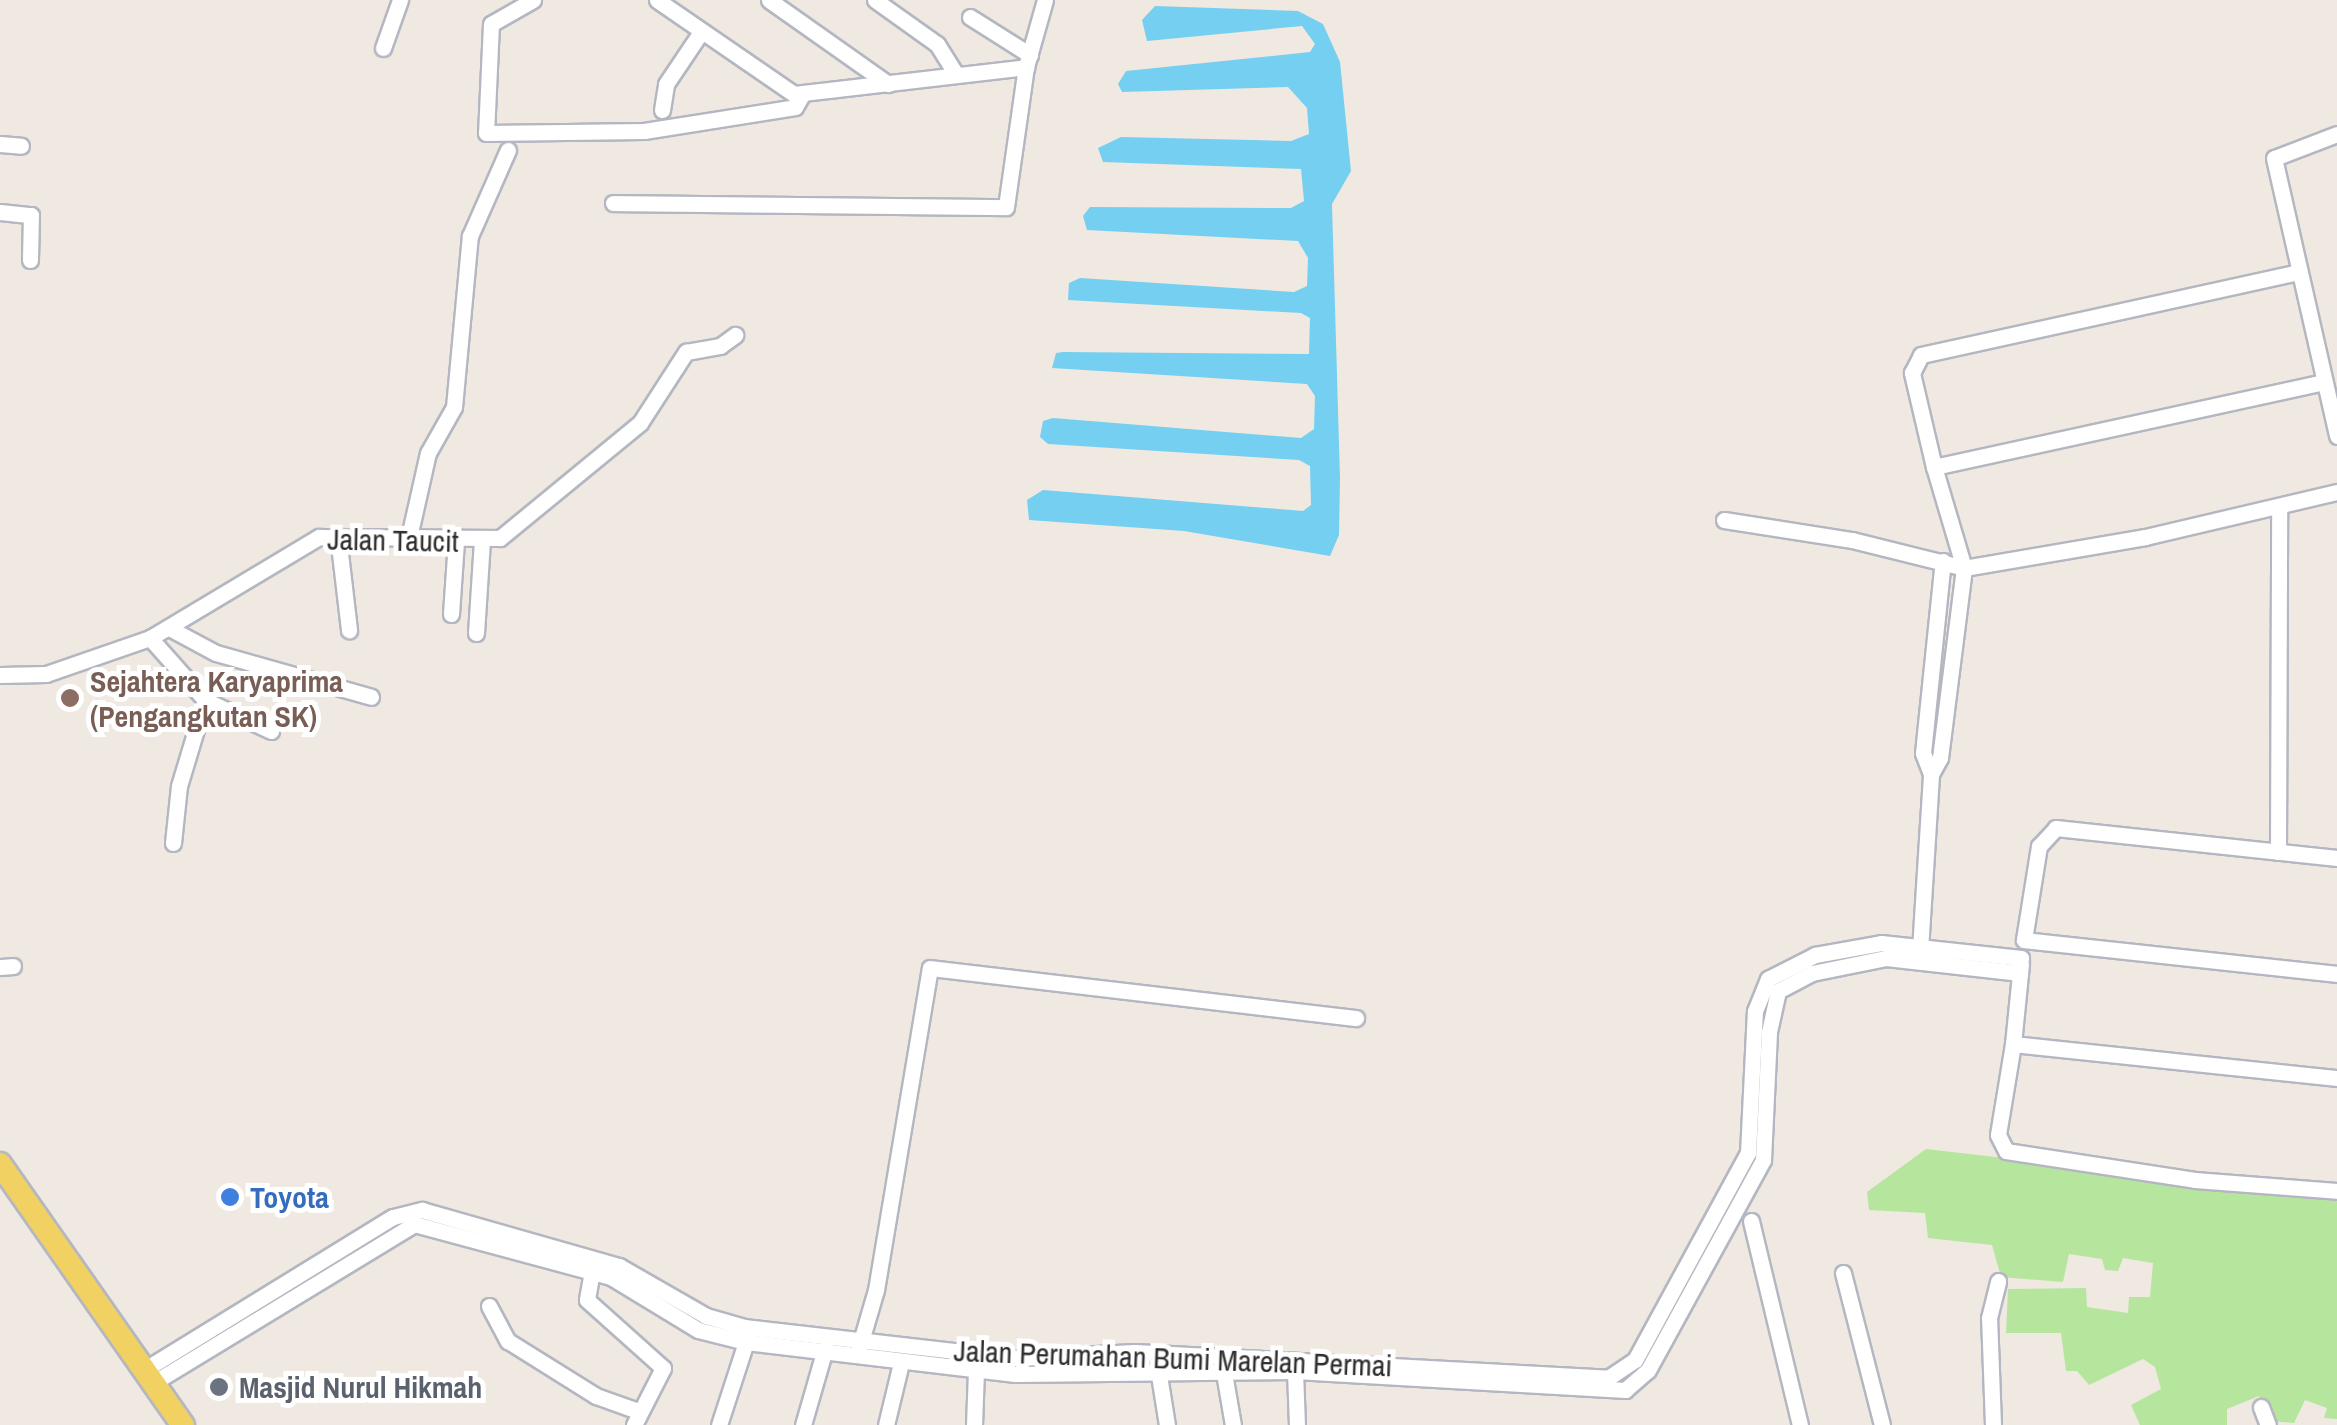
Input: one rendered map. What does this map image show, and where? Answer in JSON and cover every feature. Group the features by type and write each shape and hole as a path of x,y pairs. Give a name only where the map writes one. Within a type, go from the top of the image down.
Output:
{"main road":[{"path":"0,1164 183,1425"}],"street":[{"path":"533,0 490,24 486,133 644,131 795,106 802,95"},
{"path":"657,0 802,95 1028,61"},
{"path":"769,0 888,84"},
{"path":"875,0 937,44 956,74"},
{"path":"613,204 772,200 1003,208 1010,201 1028,61 1045,0"},
{"path":"383,48 404,2"},
{"path":"970,17 1028,61"},
{"path":"662,110 666,84 701,32"},
{"path":"2337,134 2274,155 2297,272 2337,436"},
{"path":"0,144 21,146"},
{"path":"409,537 428,452 454,407 470,236 508,150"},
{"path":"0,212 31,214 30,260"},
{"path":"1931,774 1940,758 1964,568 1952,541 1912,372 1921,355 2297,272"},
{"name":"Jalan Taucit","path":"0,675 46,674 150,638 305,542 338,536 482,541 503,537 640,423 686,352 720,346 735,335"},
{"path":"1934,467 2323,382"},
{"path":"1724,520 1852,540 1940,566 1964,568 2279,508 2337,492"},
{"path":"2278,852 2279,508"},
{"path":"338,536 349,630"},
{"path":"451,614 456,540"},
{"path":"476,633 482,541"},
{"path":"1952,541 1940,566 1923,753 1931,774 1919,951 2020,965"},
{"path":"1936,604 1959,606"},
{"path":"170,629 216,653 370,697"},
{"path":"150,638 204,700 271,731"},
{"path":"173,844 179,786 204,700"},
{"path":"2337,858 2050,830 2039,846 1998,1135 2006,1151 2195,1180 2337,1191"},
{"path":"2024,940 2337,974"},
{"name":"Jalan Perumahan Bumi Marelan Permai","path":"407,1218 592,1271 616,1271 698,1330 746,1342 1018,1358 1432,1371 1553,1388 1635,1386 1755,1156 1772,1008 1789,974 1919,951"},
{"path":"859,1348 876,1290 930,968 1356,1018"},
{"path":"2013,1044 2337,1078"},
{"name":"Jalan Perumahan Bumi Marelan Permai","path":"407,1218 439,1213 616,1271 723,1323 859,1348 901,1363 1054,1375 1135,1360 1158,1369 1224,1373 1371,1368"},
{"path":"148,1376 407,1218"},
{"path":"1751,1222 1800,1425"},
{"path":"488,1306 508,1341 636,1418 663,1368 587,1300 592,1271"},
{"path":"1843,1273 1882,1425"},
{"path":"1994,1425 1989,1318 1998,1281"},
{"path":"720,1425 746,1342"},
{"path":"803,1425 825,1349"},
{"path":"886,1425 901,1363"},
{"path":"1158,1369 1167,1425"},
{"path":"974,1425 976,1370"},
{"path":"1295,1371 1297,1425"},
{"path":"1224,1373 1233,1425"},
{"path":"2261,1407 2268,1425"}],"green space":[{"path":"1926,1149 2337,1197 2337,1419 2324,1418 2327,1408 2305,1400 2294,1423 2270,1421 2259,1396 2227,1409 2227,1425 2140,1425 2131,1405 2161,1389 2155,1367 2143,1359 2089,1385 2077,1371 2066,1371 2061,1333 2006,1333 2008,1289 2086,1288 2087,1307 2128,1313 2129,1297 2150,1297 2153,1263 2123,1258 2118,1271 2105,1270 2102,1259 2069,1254 2063,1282 2001,1277 1992,1245 1928,1238 1925,1213 1869,1210 1867,1192"}],"water":[{"path":"1155,6 1298,11 1323,24 1340,62 1351,171 1332,204 1340,478 1339,535 1330,556 1184,531 1029,520 1027,500 1043,490 1303,511 1311,505 1310,466 1299,460 1048,444 1040,437 1043,421 1053,418 1301,438 1314,429 1315,396 1307,384 1052,368 1056,353 1063,352 1309,354 1310,318 1301,313 1068,300 1069,283 1080,278 1294,292 1307,286 1308,258 1298,241 1087,230 1083,216 1090,207 1291,208 1304,201 1301,169 1103,162 1098,148 1121,137 1291,141 1309,134 1307,108 1288,87 1122,92 1118,84 1126,71 1310,52 1315,44 1302,26 1147,41 1142,20"}],"place":[{"name":"Sejahtera Karyaprima (Pengangkutan SK)","path":"70,698"},
{"name":"Toyota","path":"230,1197"},
{"name":"Masjid Nurul Hikmah","path":"219,1387"}]}
